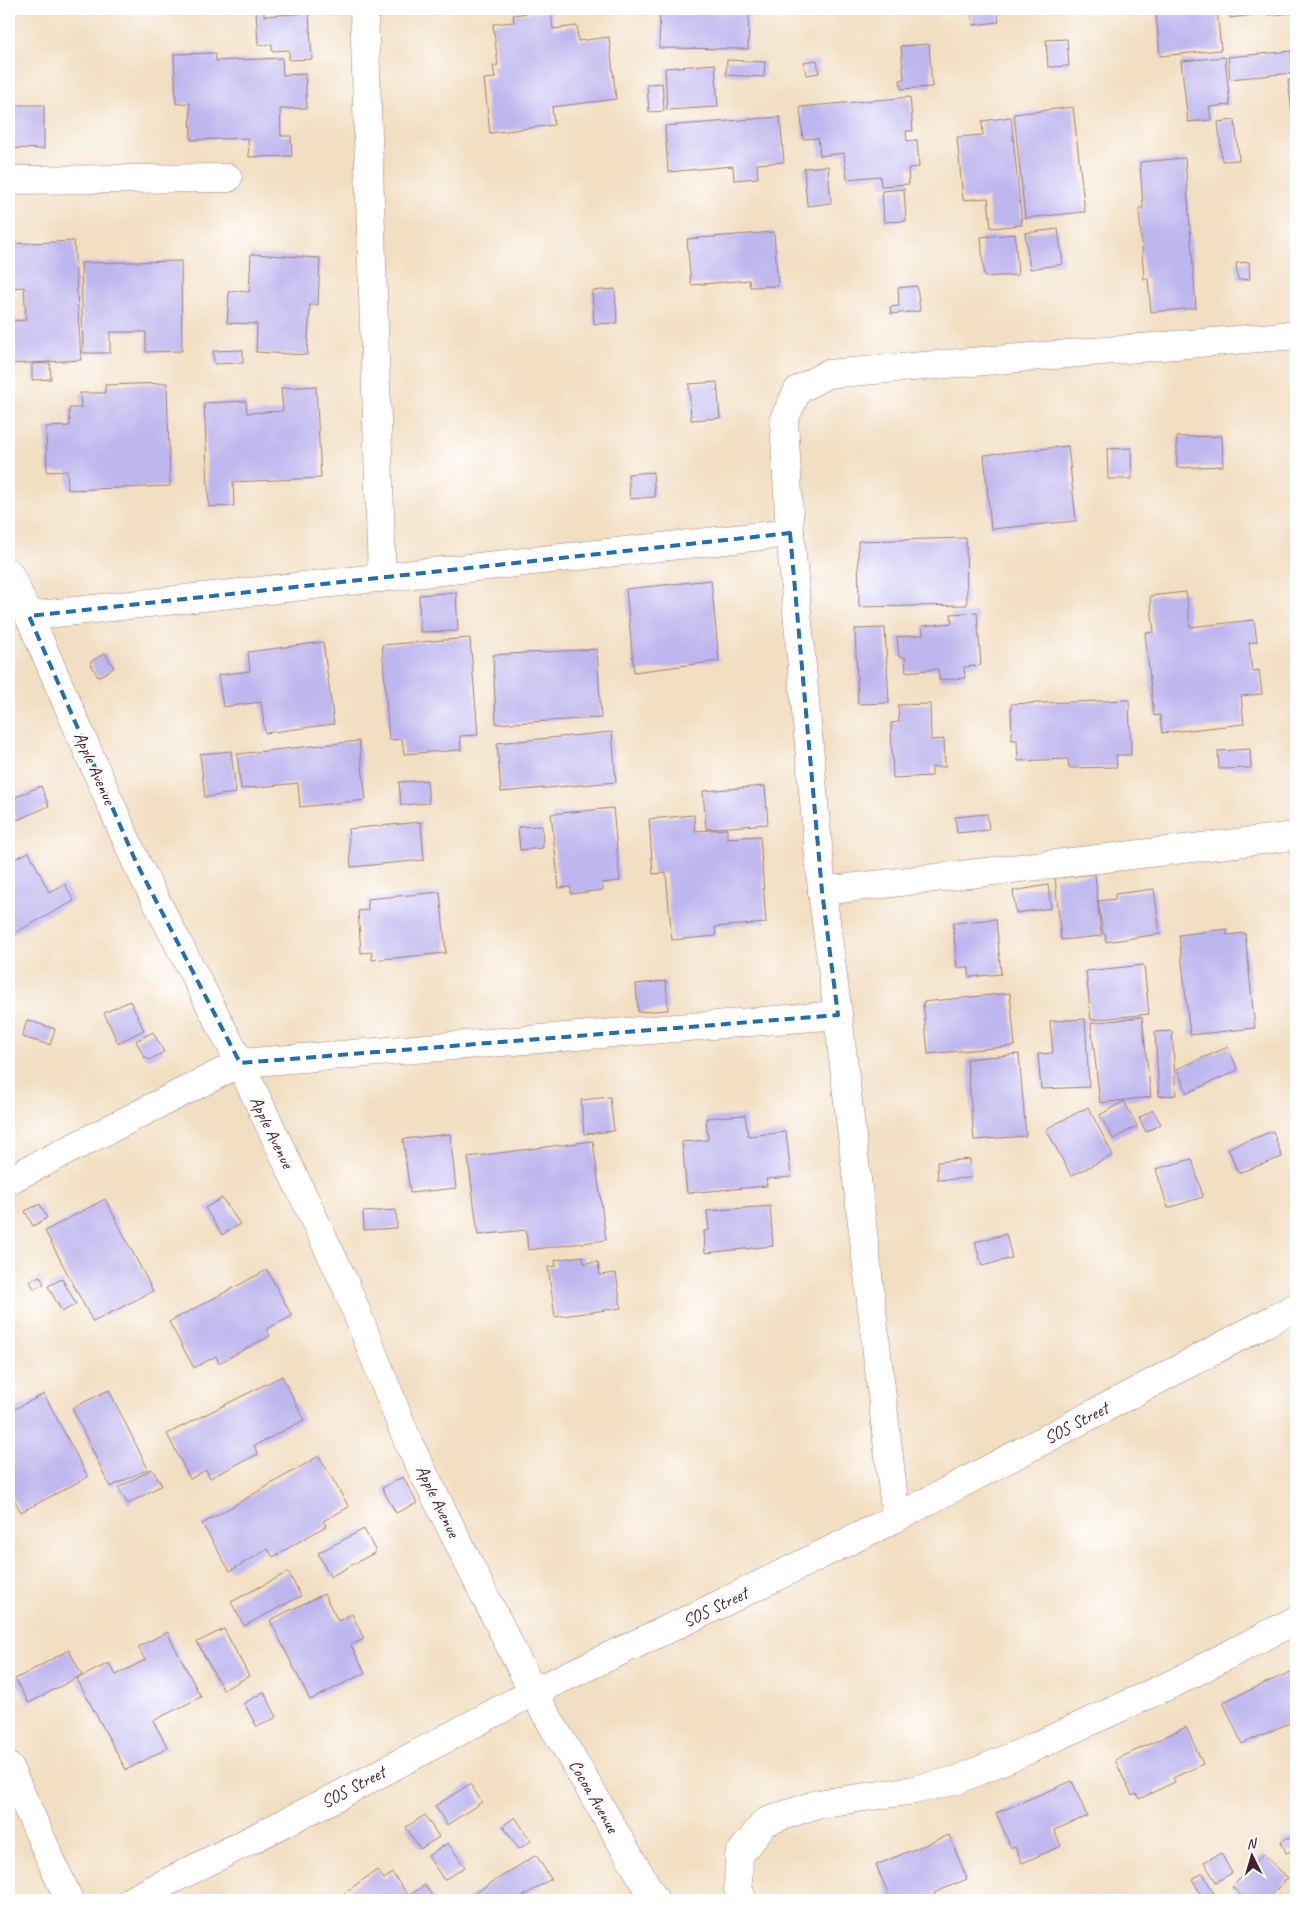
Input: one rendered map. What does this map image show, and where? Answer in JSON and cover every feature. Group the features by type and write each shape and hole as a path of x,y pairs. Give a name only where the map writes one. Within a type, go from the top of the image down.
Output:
{"street":[{"path":"364,9 382,578"},
{"path":"9,180 228,178"},
{"path":"896,1518 822,891 790,533 784,419 798,390 827,374 1296,335"},
{"path":"30,616 790,533"},
{"name":"Apple Avenue","path":"9,573 30,616 136,862 240,1064 346,1286 409,1444 533,1692"},
{"path":"822,891 1296,836"},
{"path":"9,1180 240,1064 838,1015"},
{"name":"SOS Street","path":"132,1900 336,1797 533,1692 702,1613 896,1518 1296,1307"},
{"path":"743,1900 738,1889 739,1855 765,1822 817,1804 914,1790 957,1780 1174,1683 1296,1620"},
{"name":"Cocoa Avenue","path":"533,1692 656,1900"},
{"path":"9,1767 69,1900"}],"path":[{"path":"1279,1895 1284,1900"}],"highlighted area":[{"path":"790,533 822,891 838,1015 240,1063 136,862 29,616"}],"building":[{"path":"256,9 264,9 264,16 309,13 312,59 289,60 289,50 272,51 272,44 258,45"},
{"path":"660,9 749,9 748,49 659,48"},
{"path":"971,9 997,9 999,22 973,25"},
{"path":"1217,9 1221,50 1160,56 1156,13"},
{"path":"1229,9 1259,9 1260,14 1230,18"},
{"path":"1267,9 1296,9 1296,13 1268,15"},
{"path":"551,10 553,29 577,26 578,41 609,37 616,99 552,107 554,125 490,133 484,79 495,78 493,66 498,65 493,24 514,22 513,15"},
{"path":"1067,39 1069,66 1048,67 1046,40"},
{"path":"929,44 932,87 901,89 900,80 904,79 901,46"},
{"path":"1291,51 1294,73 1230,79 1228,57"},
{"path":"215,53 216,61 282,58 283,75 305,74 307,108 280,109 281,136 291,136 292,156 249,157 248,138 191,140 190,103 176,104 174,54"},
{"path":"1225,57 1230,105 1209,107 1211,120 1188,122 1181,61"},
{"path":"727,60 765,62 764,77 726,75"},
{"path":"817,60 819,73 806,75 804,62"},
{"path":"715,64 718,107 667,110 665,68"},
{"path":"1296,79 1296,113 1292,113 1288,80"},
{"path":"662,83 664,111 649,112 647,84"},
{"path":"910,97 913,131 906,131 907,141 917,140 919,167 908,168 909,184 881,186 880,176 847,179 844,153 820,156 818,138 803,139 800,107"},
{"path":"10,105 44,105 44,149 10,148"},
{"path":"1073,107 1085,212 1025,218 1014,114"},
{"path":"780,117 784,162 757,164 758,178 734,180 733,166 668,172 665,126"},
{"path":"1011,117 1022,225 991,228 988,198 963,200 957,137 983,135 982,121"},
{"path":"1235,120 1239,160 1222,161 1218,122"},
{"path":"1185,158 1196,308 1151,312 1148,279 1144,279 1139,208 1143,208 1140,162"},
{"path":"828,166 831,203 807,206 804,168"},
{"path":"904,189 906,221 884,222 882,191"},
{"path":"1058,229 1063,264 1030,269 1025,233"},
{"path":"774,232 778,286 750,287 749,280 691,285 687,239"},
{"path":"1015,234 1018,275 984,277 981,237"},
{"path":"74,241 81,360 11,364 9,321 26,320 24,287 9,288 9,244"},
{"path":"251,254 320,258 318,305 310,305 307,355 256,352 257,324 227,323 229,291 249,292"},
{"path":"181,261 182,351 146,352 146,332 110,332 110,353 83,353 81,263"},
{"path":"1249,262 1250,279 1238,280 1236,263"},
{"path":"917,286 920,311 891,314 890,307 899,306 898,288"},
{"path":"615,289 617,323 594,324 592,291"},
{"path":"243,350 243,363 214,364 213,351"},
{"path":"50,363 51,379 32,380 32,364"},
{"path":"717,382 720,418 691,420 689,384"},
{"path":"167,383 170,486 68,490 67,471 47,472 46,427 70,426 69,408 81,408 80,393 105,393 105,385"},
{"path":"316,386 321,478 233,482 234,506 209,507 204,403 246,401 247,413 283,411 281,388"},
{"path":"1222,436 1223,466 1177,468 1177,437"},
{"path":"1068,446 1076,521 991,529 984,455"},
{"path":"1131,448 1132,479 1108,479 1107,449"},
{"path":"653,472 655,497 630,499 628,474"},
{"path":"966,538 967,605 859,607 858,541"},
{"path":"711,580 719,661 634,672 626,589"},
{"path":"456,592 458,631 420,632 419,595"},
{"path":"1186,592 1190,627 1254,620 1257,642 1249,643 1252,671 1259,670 1262,694 1241,696 1244,724 1162,733 1160,715 1154,716 1145,633 1154,632 1150,596"},
{"path":"977,612 981,665 964,667 965,678 939,680 938,669 906,672 905,657 899,657 897,637 923,635 922,626 952,623 951,614"},
{"path":"885,628 889,703 858,704 855,629"},
{"path":"470,638 478,735 460,736 461,750 404,754 402,739 389,740 382,645"},
{"path":"323,642 334,724 265,733 261,702 223,707 218,675 250,671 248,652"},
{"path":"597,649 601,718 496,724 493,655"},
{"path":"105,653 114,668 98,677 90,662"},
{"path":"1129,700 1131,755 1116,755 1117,767 1069,768 1068,759 1018,761 1017,740 1012,740 1011,704"},
{"path":"930,704 931,740 944,739 945,767 932,767 932,776 893,778 891,723 899,722 898,705"},
{"path":"612,732 616,782 501,792 497,743"},
{"path":"359,741 366,800 300,807 298,783 241,789 237,754"},
{"path":"1250,749 1251,768 1219,769 1218,751"},
{"path":"231,751 236,793 205,797 200,754"},
{"path":"427,780 429,803 401,805 399,782"},
{"path":"41,786 49,806 17,820 9,800"},
{"path":"765,786 768,824 706,829 703,791"},
{"path":"613,808 620,881 602,883 603,890 571,894 571,887 559,888 551,814"},
{"path":"987,814 989,830 957,833 955,817"},
{"path":"694,815 695,831 727,829 727,838 760,836 766,923 715,927 716,936 672,940 666,873 653,874 649,819"},
{"path":"421,822 424,860 351,867 348,829"},
{"path":"542,826 543,848 520,850 518,827"},
{"path":"29,852 49,892 65,884 74,901 9,936 9,862"},
{"path":"1095,874 1101,936 1061,940 1055,878"},
{"path":"1048,885 1051,908 1016,913 1013,891"},
{"path":"1154,889 1160,934 1106,942 1098,901 1115,899 1115,894"},
{"path":"440,892 446,953 372,960 372,952 361,953 358,911 368,910 367,899"},
{"path":"996,919 1001,974 969,977 969,967 957,968 953,923"},
{"path":"1227,929 1227,935 1245,933 1255,1028 1190,1035 1179,935"},
{"path":"1144,965 1149,1014 1091,1020 1086,971"},
{"path":"666,981 668,1010 638,1012 636,984"},
{"path":"1010,993 1015,1046 928,1054 923,1002"},
{"path":"130,1001 144,1030 118,1043 104,1013"},
{"path":"1142,1017 1151,1097 1100,1103 1091,1023"},
{"path":"1085,1019 1089,1087 1041,1089 1038,1054 1053,1053 1050,1021"},
{"path":"27,1020 55,1029 50,1045 22,1037"},
{"path":"1172,1031 1176,1095 1159,1096 1155,1032"},
{"path":"153,1032 164,1052 149,1060 147,1057 145,1058 136,1041"},
{"path":"1228,1047 1238,1070 1187,1093 1177,1069"},
{"path":"1019,1054 1026,1136 974,1140 967,1059"},
{"path":"610,1097 614,1131 584,1134 581,1100"},
{"path":"1124,1101 1137,1126 1113,1139 1100,1115"},
{"path":"1088,1107 1113,1155 1071,1176 1046,1129"},
{"path":"1153,1110 1161,1124 1146,1132 1139,1118"},
{"path":"745,1115 748,1136 786,1132 791,1177 766,1179 767,1186 687,1193 682,1142 708,1140 706,1118"},
{"path":"1273,1131 1282,1157 1238,1173 1228,1148"},
{"path":"450,1134 456,1188 410,1193 403,1139"},
{"path":"593,1141 606,1240 528,1250 526,1230 478,1235 468,1157"},
{"path":"970,1159 971,1178 938,1180 937,1162"},
{"path":"1192,1159 1203,1197 1168,1208 1156,1169"},
{"path":"222,1198 240,1224 222,1235 205,1208"},
{"path":"105,1199 153,1291 93,1322 45,1231"},
{"path":"40,1204 47,1218 33,1226 25,1211"},
{"path":"770,1206 773,1246 705,1253 704,1231 709,1230 707,1211"},
{"path":"396,1210 397,1228 364,1230 363,1212"},
{"path":"1006,1234 1012,1258 982,1266 975,1242"},
{"path":"583,1256 584,1263 598,1262 600,1275 616,1273 621,1308 555,1317 548,1267 556,1266 555,1260"},
{"path":"267,1270 292,1316 267,1329 270,1336 219,1363 216,1356 194,1368 169,1322"},
{"path":"40,1276 44,1284 34,1289 30,1281"},
{"path":"62,1279 76,1304 62,1312 48,1286"},
{"path":"282,1376 304,1420 254,1446 258,1454 210,1478 206,1470 190,1479 167,1434"},
{"path":"109,1390 148,1469 110,1487 72,1408"},
{"path":"44,1394 88,1477 21,1512 9,1490 9,1412"},
{"path":"319,1456 349,1507 323,1521 326,1526 273,1557 268,1549 230,1571 202,1524"},
{"path":"152,1469 162,1485 128,1504 118,1488"},
{"path":"403,1477 417,1503 396,1513 382,1488"},
{"path":"364,1529 376,1552 330,1577 318,1553"},
{"path":"288,1572 301,1596 244,1626 231,1602"},
{"path":"324,1594 338,1621 352,1614 364,1639 351,1645 365,1673 310,1700 270,1620"},
{"path":"224,1629 249,1676 223,1690 197,1642"},
{"path":"167,1632 201,1697 153,1721 168,1748 126,1770 77,1679 109,1663 116,1675 145,1660 138,1647"},
{"path":"69,1650 82,1675 29,1703 15,1679"},
{"path":"1295,1670 1296,1720 1242,1744 1223,1702"},
{"path":"264,1692 277,1717 257,1727 244,1703"},
{"path":"1186,1727 1203,1764 1173,1778 1175,1782 1139,1799 1136,1794 1132,1796 1115,1760"},
{"path":"1072,1781 1087,1816 1054,1830 1061,1846 1022,1863 1015,1847 1011,1848 996,1813"},
{"path":"470,1784 482,1802 447,1825 435,1806"},
{"path":"425,1815 439,1837 420,1849 406,1827"},
{"path":"515,1817 531,1841 519,1849 503,1826"},
{"path":"949,1835 967,1879 934,1893 937,1900 891,1900 876,1865"},
{"path":"1294,1835 1296,1849 1286,1853 1281,1841"},
{"path":"448,1843 465,1867 444,1880 428,1856"},
{"path":"1221,1853 1232,1873 1216,1882 1204,1862"},
{"path":"1263,1854 1288,1878 1266,1900 1246,1900 1232,1887"},
{"path":"536,1855 551,1879 517,1900 464,1900"},
{"path":"377,1870 384,1879 392,1873 409,1896 425,1885 435,1900 334,1900"},
{"path":"1203,1873 1215,1896 1206,1900 1204,1900 1192,1879"}]}
